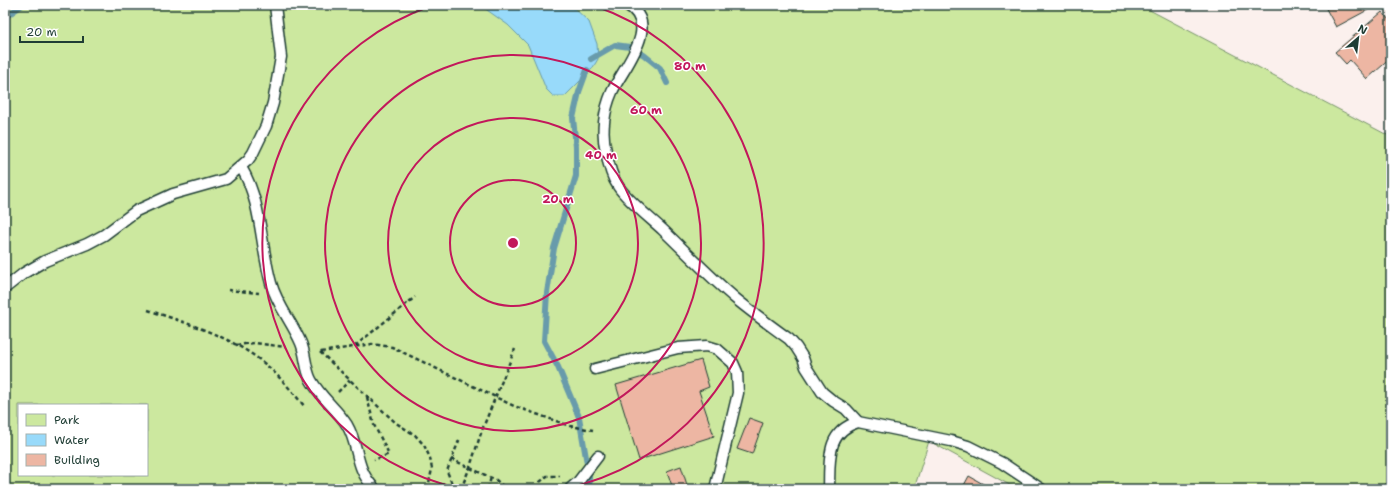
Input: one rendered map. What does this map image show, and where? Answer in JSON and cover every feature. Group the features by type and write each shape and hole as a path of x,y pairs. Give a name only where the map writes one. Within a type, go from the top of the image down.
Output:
{"lane":[{"path":"5,288 24,273 45,261 87,244 104,235 136,212 172,194 226,179 241,167 253,153 266,126 273,103 281,57 275,5"},
{"path":"627,5 638,15 641,32 639,43 612,92 604,122 604,141 606,152 617,185 622,192 736,299 789,339 796,347 806,367 822,392 846,409 858,422"},
{"path":"241,167 247,177 260,221 267,264 275,294 301,342 306,368 312,381 323,398 348,426 362,472 366,480 374,488"},
{"path":"595,369 678,348 707,346 717,350 733,362 737,372 738,393 715,489"},
{"path":"829,489 830,459 833,444 838,434 848,425 858,422 968,446 1002,463 1041,489"},
{"path":"570,489 578,482 598,456"}],"path":[{"path":"228,290 275,294"},
{"path":"355,346 415,297"},
{"path":"148,310 204,330 236,345 260,360 274,372 305,407"},
{"path":"236,345 255,343 321,352 372,344 392,347 514,406 570,426 594,430"},
{"path":"461,489 482,430 515,349"},
{"path":"321,352 396,423 415,435 424,445 430,458 432,469 426,489"},
{"path":"335,394 350,380"},
{"path":"367,396 374,425 389,454 371,462"},
{"path":"449,489 452,484 448,477 447,471 460,438"},
{"path":"451,459 491,477 506,489"},
{"path":"488,489 491,477"},
{"path":"602,488 611,489"}],"green space":[{"path":"5,5 1140,5 1391,137 1391,489 1017,489 929,441 914,489 5,489"}],"water":[{"path":"480,5 571,5 589,22 597,44 598,59 592,69 565,96 553,96 546,89 528,45 508,25"}],"building":[{"path":"1324,5 1377,5 1336,27"},
{"path":"1382,12 1391,22 1391,58 1367,79 1350,60 1346,64 1335,52"},
{"path":"701,360 709,387 699,391 714,436 639,460 616,385"},
{"path":"749,418 763,423 752,454 737,449"},
{"path":"681,466 688,488 673,489 667,471"},
{"path":"969,476 992,489 962,489"}],"waterway":[{"path":"5,17 22,5"},
{"path":"591,59 615,45 630,47 644,55 660,68 667,83"},
{"path":"587,70 579,92 573,118 576,147 576,176 554,248 547,293 544,341 558,367 579,417 589,475 589,489"}]}
